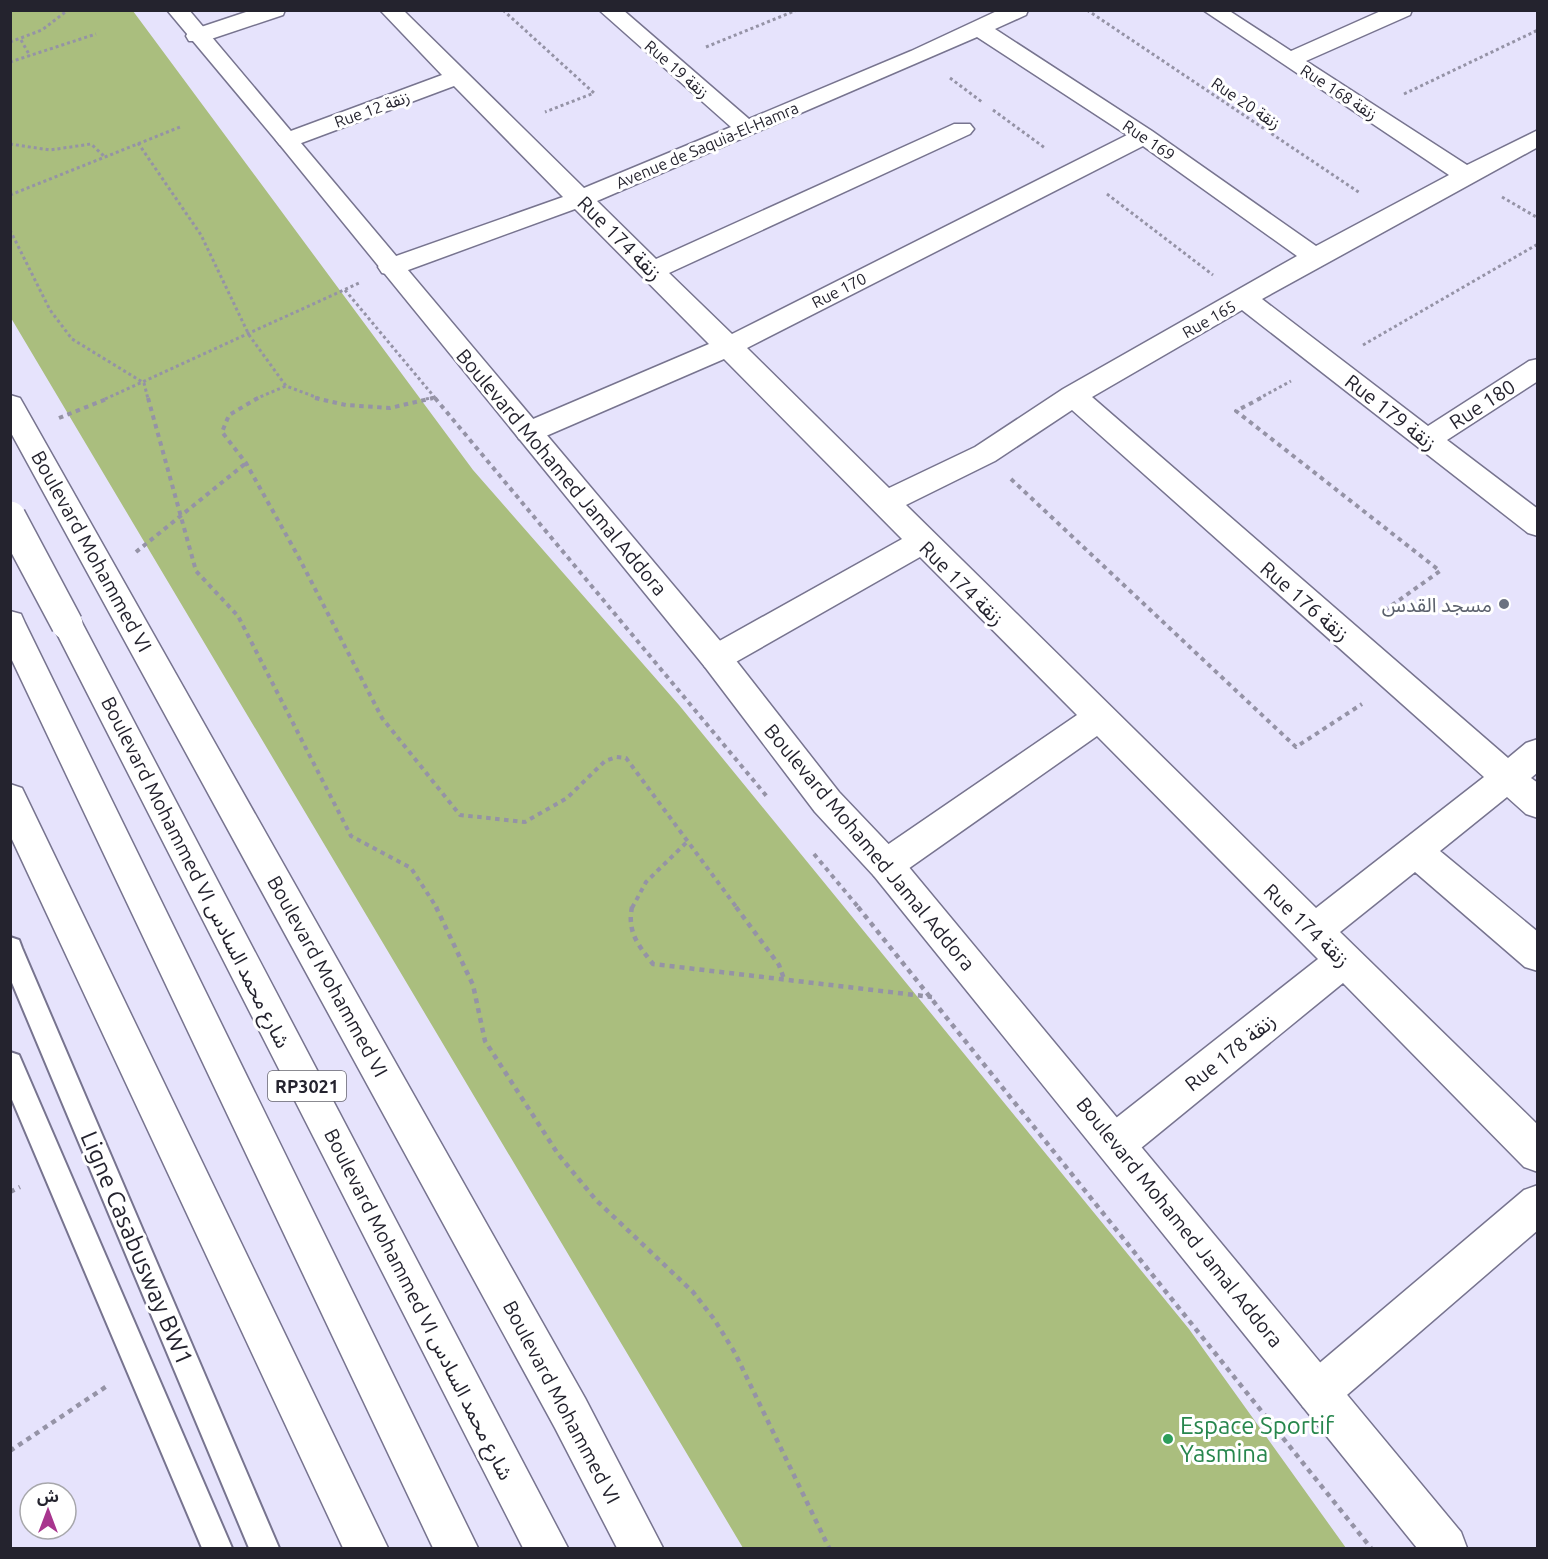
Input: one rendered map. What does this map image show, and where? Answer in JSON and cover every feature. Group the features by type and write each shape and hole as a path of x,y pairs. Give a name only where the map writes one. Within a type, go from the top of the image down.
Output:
{"main road":[{"name":"Boulevard Mohamed Jamal Addora","path":"177,10 288,140 716,658 827,802 886,865 1116,1143 1445,1548"},
{"path":"197,36 275,10"},
{"name":"Rue 174 زنقة","path":"390,10 455,78 508,127 729,346 921,542 1538,1153"},
{"name":"Avenue de Saquia-El-Hamra","path":"391,267 580,198 1018,10"},
{"name":"Rue 168 زنقة","path":"1213,10 1465,175"},
{"path":"1290,60 1402,10"},
{"name":"Rue 19 زنقة","path":"610,11 746,128"},
{"name":"Rue 169","path":"978,28 1144,136 1315,257"},
{"name":"Rue 12 زنقة","path":"288,140 455,78"},
{"path":"653,270 962,129"},
{"name":"Rue 170","path":"529,432 729,346 1144,136"},
{"name":"Rue 165","path":"883,504 985,454 1073,396 1315,257 1538,137"},
{"name":"Rue 179 زنقة","path":"1245,298 1538,525"},
{"name":"Rue 180","path":"1427,440 1538,368"},
{"name":"Rue 176 زنقة","path":"1073,396 1538,804"},
{"name":"Boulevard Mohammed VI","path":"18,419 570,1413 641,1548"},
{"name":"Boulevard Mohammed VI شارع محمد السادس","path":"10,517 546,1548"},
{"path":"716,658 921,542"},
{"name":"RP3021","path":"17,635 456,1548"},
{"path":"886,865 1098,718"},
{"path":"1313,932 1538,753"},
{"path":"10,798 366,1548"},
{"path":"1415,851 1538,955"},
{"name":"Rue 178 زنقة","path":"1116,1143 1344,961"},
{"path":"1318,1392 1538,1204"}],"lane":[{"name":"Ligne Casabusway BW1","path":"10,948 264,1548"},
{"name":"Ligne Casabusway BW1","path":"10,1064 217,1548"}],"path":[{"path":"10,42 21,40 51,27 68,10"},
{"path":"503,10 594,93 508,127"},
{"path":"669,62 797,10"},
{"name":"Rue 20 زنقة","path":"1087,10 1393,215"},
{"path":"1369,112 1538,30"},
{"path":"10,62 96,34"},
{"path":"21,40 30,56"},
{"path":"10,195 180,127"},
{"path":"138,143 201,235 249,335 286,386 312,397 346,405 390,408 435,396"},
{"path":"10,144 27,150 65,150 91,144 105,157"},
{"path":"10,230 50,310 72,339 144,382 196,571 238,616 351,836 411,868 439,912 473,985 485,1041 558,1154 596,1200 693,1292 714,1319 735,1353 829,1548"},
{"path":"1360,347 1538,244"},
{"path":"18,419 144,382 391,267"},
{"path":"345,290 776,807"},
{"path":"1326,362 1236,411 1440,571 1346,637"},
{"path":"286,386 230,413 222,422 222,432 246,463 298,556 382,718 460,815 525,822 567,798 605,761 616,757 626,758 780,965 784,979"},
{"path":"985,454 1296,747 1396,681"},
{"path":"106,578 246,463"},
{"path":"689,840 648,880 631,908 633,937 653,964 932,997"},
{"path":"813,852 932,997 1371,1548"},
{"path":"10,1451 139,1364"}],"green space":[{"path":"10,11 133,11 473,470 679,705 1189,1329 1346,1548 743,1548 11,318"}],"place":[{"name":"مسجد القدس","path":"1504,604"},
{"name":"Espace Sportif Yasmina","path":"1168,1439"}]}
